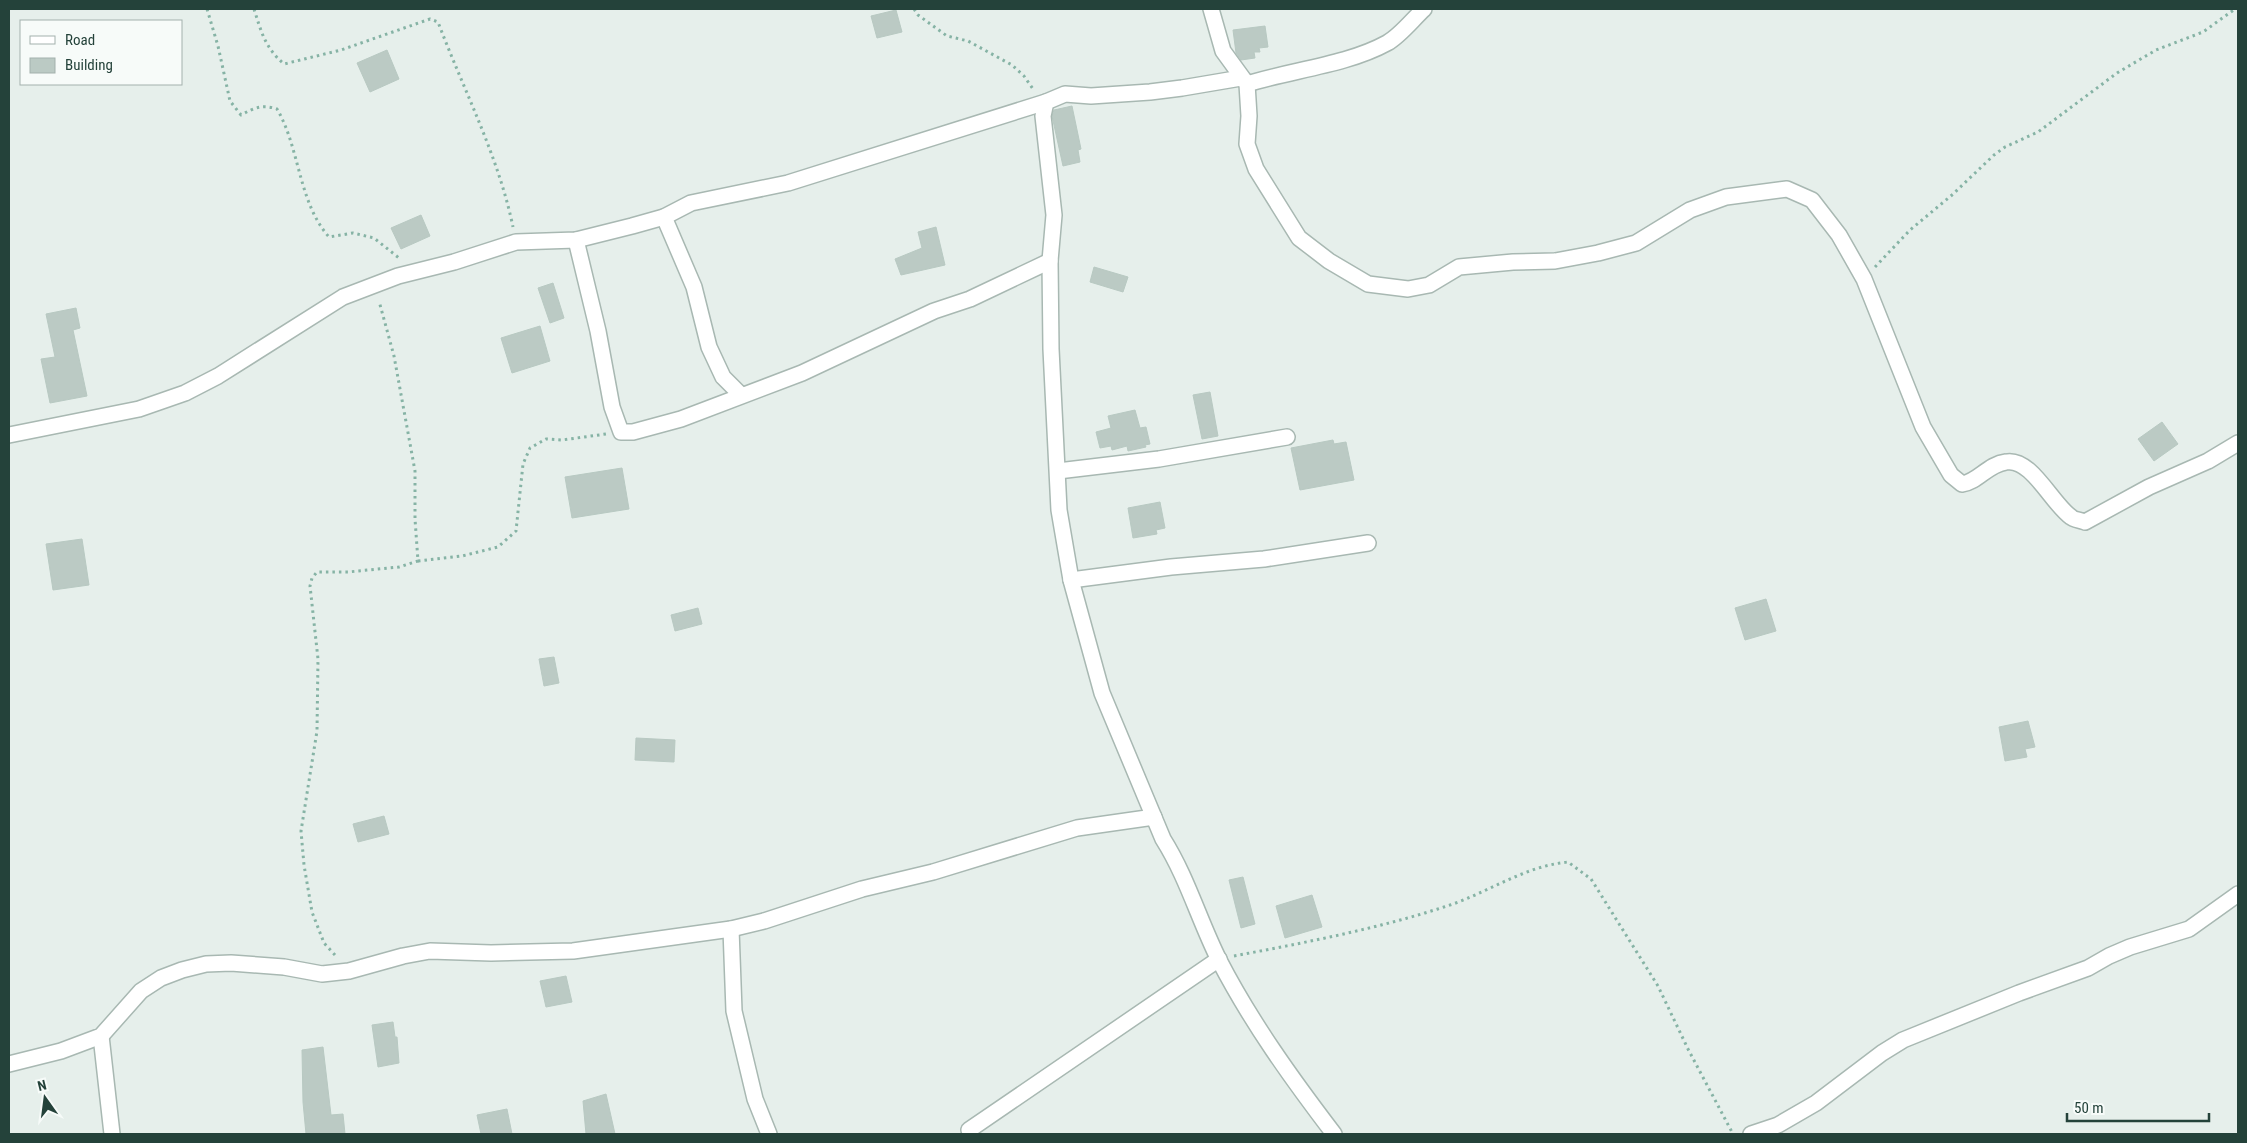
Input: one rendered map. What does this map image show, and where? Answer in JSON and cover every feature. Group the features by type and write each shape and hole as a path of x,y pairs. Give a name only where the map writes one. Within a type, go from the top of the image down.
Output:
{"street":[{"path":"1211,9 1223,51 1244,81 1249,116 1247,144 1256,169 1298,238 1328,261 1368,284 1408,289 1429,285 1458,267 1555,261 1598,253 1636,243 1690,210 1726,196 1787,189 1812,200 1839,235 1864,279 1923,427 1951,475 1962,484 1970,483 1988,468 2005,462 2017,462 2037,479 2072,518 2085,522 2149,487 2208,461 2238,443"},
{"path":"9,435 139,409 185,393 218,376 337,300 375,284 516,242 576,240 664,217 691,203 788,183 1046,102 1065,94 1091,96 1150,92 1244,81 1338,62 1389,43 1424,9"},
{"path":"1046,102 1043,116 1054,215 1050,261 1059,510 1071,580 1102,693 1163,839 1176,860 1219,959 1279,1060 1334,1134"},
{"path":"664,217 694,287 709,346 723,377 741,395"},
{"path":"576,240 598,331 612,406 621,432 634,432 682,419 802,373 934,311 970,299 1050,261"},
{"path":"1058,471 1159,459 1287,437"},
{"path":"1071,580 1171,566 1264,559 1368,543"},
{"path":"9,1064 61,1051 101,1036 141,991 161,978 206,964 231,963 322,974 349,971 402,956 430,951 491,953 573,951 731,929 764,921 862,889 933,872 1077,828 1154,817"},
{"path":"1751,1134 1778,1125 1816,1104 1882,1053 1903,1040 2019,993 2088,968 2130,947 2189,929 2238,894"},
{"path":"731,929 734,1011 755,1099 769,1134"},
{"path":"969,1130 1219,959"},
{"path":"101,1036 112,1134"}],"path":[{"path":"207,9 218,46 230,101 241,115 257,106 268,106 277,109 284,120 301,177 321,228 329,237 353,233 374,238 398,258 427,269"},
{"path":"254,9 261,34 272,54 284,64 341,50 430,19 438,22 493,153 507,196 516,242"},
{"path":"914,9 918,15 947,36 968,42 1012,65 1046,102"},
{"path":"1864,279 1910,230 1952,195 1994,155 2005,147 2038,132 2117,73 2156,50 2203,32 2235,9"},
{"path":"375,284 394,356 415,471 415,519 418,561"},
{"path":"349,971 324,943 312,912 304,865 302,831 317,731 318,659 310,586 312,578 317,572 348,572 399,567 418,561 462,556 498,547 516,531 523,464 530,448 546,439 562,440 621,432"},
{"path":"1219,959 1361,931 1455,903 1548,864 1568,862 1591,879 1658,986 1688,1049 1733,1134"}],"building":[{"path":"896,10 902,32 877,38 871,16"},
{"path":"1265,26 1268,47 1259,48 1260,52 1254,52 1255,58 1241,60 1236,53 1233,30"},
{"path":"387,50 399,79 370,92 357,63"},
{"path":"1072,106 1081,149 1078,150 1080,162 1063,166 1052,116 1054,110"},
{"path":"421,215 430,236 401,249 391,228"},
{"path":"936,227 945,265 901,275 895,259 922,248 918,232"},
{"path":"1094,267 1128,277 1123,292 1090,282"},
{"path":"553,283 564,318 550,323 538,288"},
{"path":"76,308 80,328 73,330 87,396 50,403 41,359 55,357 46,314"},
{"path":"540,326 550,361 512,373 501,338"},
{"path":"1210,392 1218,436 1202,439 1193,395"},
{"path":"1135,410 1140,428 1146,427 1150,444 1145,445 1146,447 1128,451 1127,446 1112,450 1111,446 1100,448 1096,432 1111,428 1108,416"},
{"path":"2162,422 2178,444 2154,461 2138,439"},
{"path":"1333,440 1334,444 1346,442 1354,480 1300,490 1291,448"},
{"path":"622,468 629,509 572,518 565,477"},
{"path":"1160,502 1165,528 1156,530 1157,534 1133,538 1128,508"},
{"path":"82,539 89,585 53,590 46,544"},
{"path":"1766,599 1776,631 1745,640 1735,608"},
{"path":"698,608 702,624 675,631 671,615"},
{"path":"554,657 559,683 544,686 539,659"},
{"path":"2028,721 2035,747 2025,749 2027,757 2005,761 1999,727"},
{"path":"636,738 675,740 674,762 635,760"},
{"path":"384,816 389,834 358,842 353,824"},
{"path":"1243,877 1255,924 1241,928 1229,880"},
{"path":"1312,895 1322,927 1285,938 1276,906"},
{"path":"566,976 572,1002 546,1007 540,981"},
{"path":"393,1022 395,1037 397,1037 399,1063 378,1067 372,1025"},
{"path":"323,1047 331,1115 343,1114 345,1134 306,1134 302,1050"},
{"path":"606,1094 615,1134 586,1134 583,1101"},
{"path":"507,1109 512,1134 481,1134 477,1115"}]}
